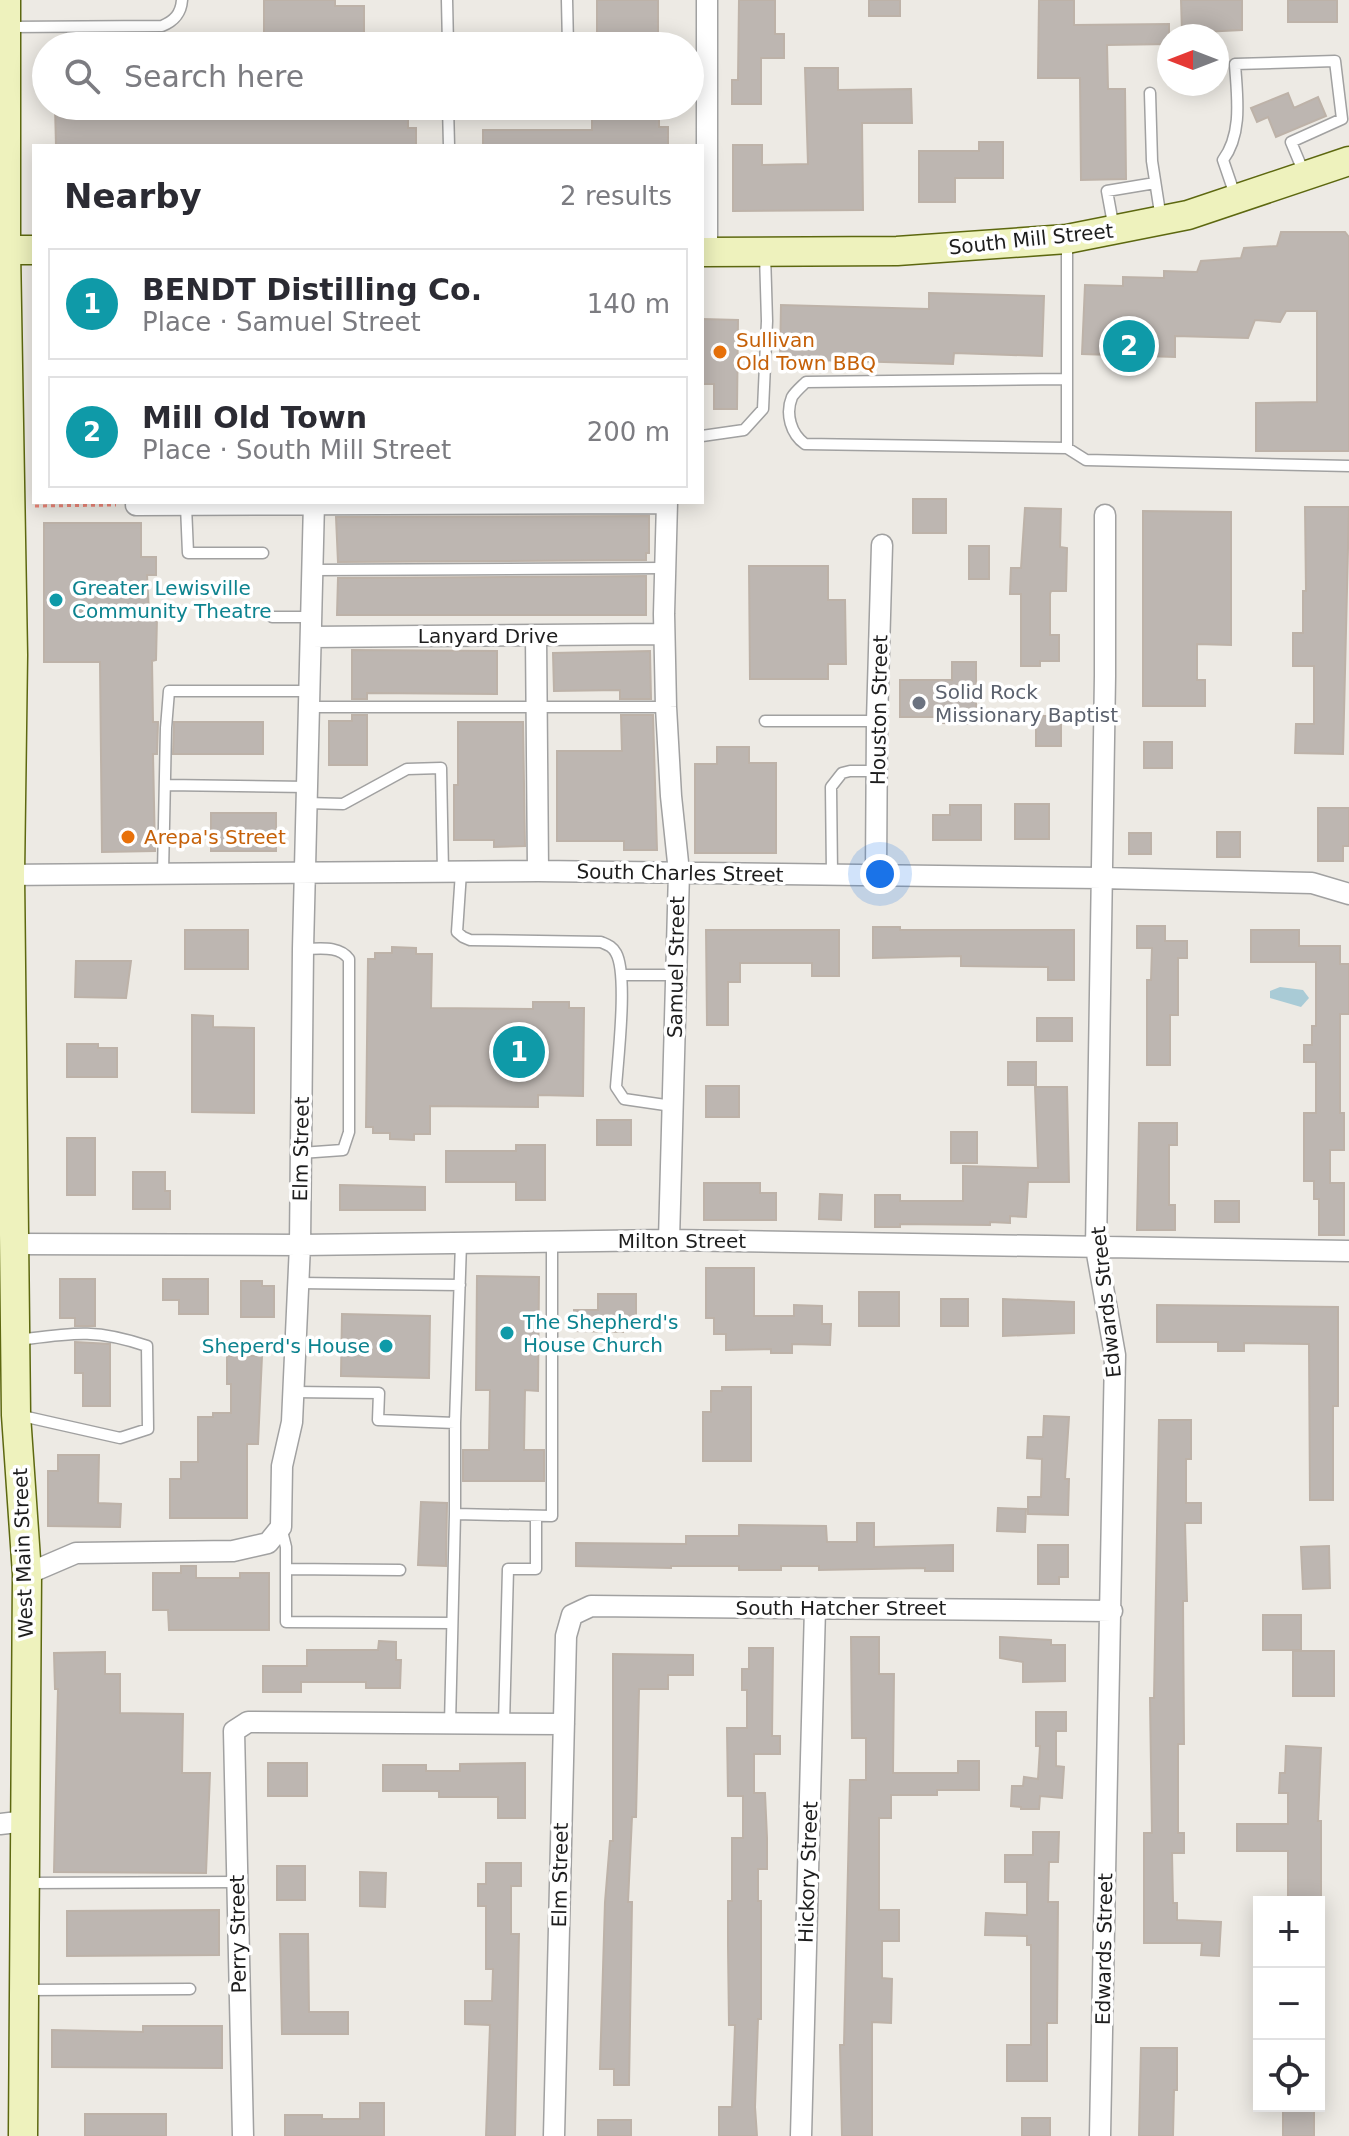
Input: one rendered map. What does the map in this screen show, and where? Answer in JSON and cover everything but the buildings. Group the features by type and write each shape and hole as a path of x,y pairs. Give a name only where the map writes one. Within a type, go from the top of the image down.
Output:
{"main road":[{"name":"West Main Street","path":"6,13 13,250 13,640 5,875 10,1235 16,1341 8,1416 27,1574 13,1822 25,1883 23,2136"},
{"name":"South Mill Street","path":"705,252 897,251 1067,239 1161,221 1236,200 1349,161"}],"street":[{"path":"705,252 707,0"},
{"path":"136,504 314,504"},
{"name":"Elm Street","path":"281,1527 282,1466 292,1422 300,1245 303,949 314,504"},
{"name":"Samuel Street","path":"667,504 664,568 666,707 679,872 669,1240"},
{"name":"Edwards Street","path":"1100,2136 1115,1355 1096,1248 1105,515"},
{"name":"Houston Street","path":"876,875 882,545"},
{"name":"Lanyard Drive","path":"311,627 536,636 664,634"},
{"path":"536,636 538,871"},
{"name":"South Charles Street","path":"5,875 538,871 832,874 1312,883 1349,894"},
{"name":"Milton Street","path":"10,1235 300,1245 669,1240 1349,1251"},
{"path":"27,1574 76,1553 233,1551 268,1543 281,1527"},
{"name":"South Hatcher Street","path":"572,1615 591,1606 1112,1611"},
{"name":"Hickory Street","path":"801,2136 815,1608"},
{"name":"Elm Street","path":"554,2136 566,1636 572,1615"},
{"name":"Perry Street","path":"243,2136 234,1731 248,1722 450,1724"},
{"path":"450,1724 564,1724"}],"lane":[{"path":"6,13 162,26 174,21 182,0"},
{"path":"447,0 448,32"},
{"path":"567,0 568,32"},
{"path":"1236,200 1223,160 1233,146 1238,104 1235,64 1335,61 1342,119 1291,142 1305,177"},
{"path":"1150,93 1155,183 1161,221"},
{"path":"448,120 449,144"},
{"path":"1115,231 1107,191 1155,183"},
{"path":"1067,239 1067,448"},
{"path":"704,436 744,430 763,409 767,321 765,252"},
{"path":"1066,379 806,382 793,396 789,421 796,437 805,444 1067,448 1086,460 1349,466"},
{"path":"186,506 188,553 263,553"},
{"path":"313,570 664,568"},
{"path":"272,617 311,627"},
{"path":"163,873 169,691 537,707 666,707"},
{"path":"765,721 877,721"},
{"path":"166,785 308,795 343,804 407,769 441,768 457,932 470,940 601,942 611,946 618,955 622,975 616,1087 624,1099 672,1106"},
{"path":"832,874 831,787 842,773 878,771"},
{"path":"301,1153 343,1150 349,1132 349,959 337,950 303,949"},
{"path":"622,975 676,975"},
{"path":"455,1514 552,1516 552,1241"},
{"path":"450,1724 461,1243"},
{"path":"298,1283 460,1285"},
{"path":"8,1416 120,1438 148,1429 147,1346 115,1335 77,1332 16,1341"},
{"path":"293,1392 379,1393 378,1420 455,1423"},
{"path":"504,1724 508,1569 536,1569 536,1516"},
{"path":"281,1527 286,1547 286,1622 452,1623"},
{"path":"286,1569 400,1570"},
{"path":"25,1883 237,1882"},
{"path":"25,1990 190,1989"}],"path":[{"path":"31,506 136,504"}],"water":[{"path":"1280,987 1303,990 1309,998 1301,1007 1270,998 1270,991"}],"place":[{"name":"Mill Old Town","path":"1129,346"},
{"name":"Sullivan Old Town BBQ","path":"720,352"},
{"name":"Greater Lewisville Community Theatre","path":"56,600"},
{"name":"Solid Rock Missionary Baptist","path":"919,703"},
{"name":"Arepa's Street","path":"128,837"},
{"name":"BENDT Distilling Co.","path":"519,1052"},
{"name":"The Shepherd's House Church","path":"507,1333"},
{"name":"Sheperd's House","path":"386,1346"}]}
